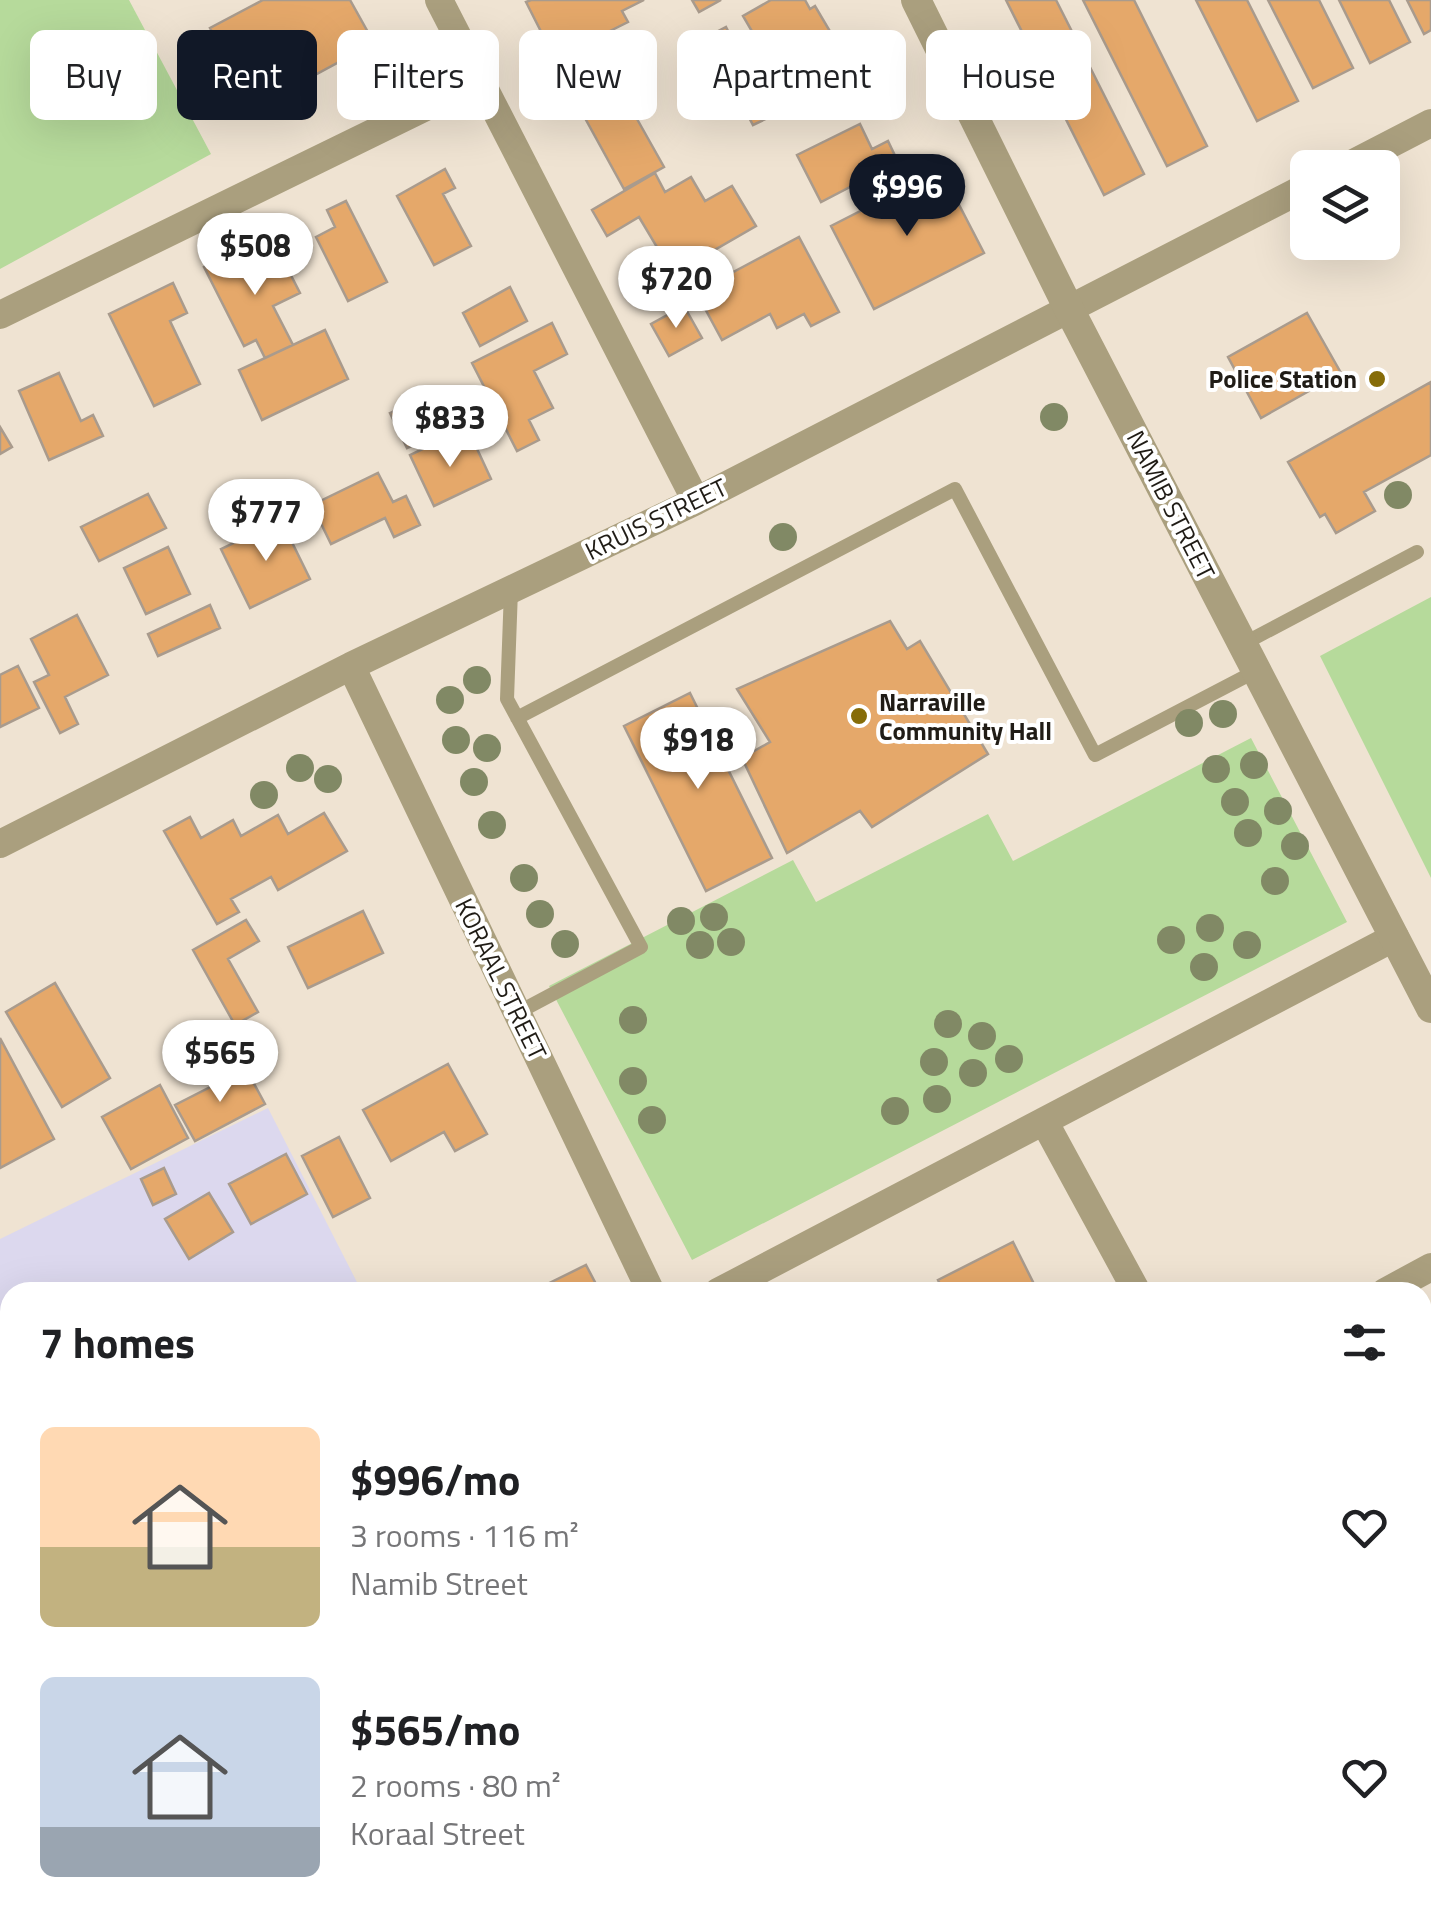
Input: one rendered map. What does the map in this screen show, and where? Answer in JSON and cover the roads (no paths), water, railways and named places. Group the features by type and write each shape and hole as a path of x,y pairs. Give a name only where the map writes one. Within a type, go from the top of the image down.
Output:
{"street":[{"path":"440,0 455,30"},
{"name":"NAMIB STREET","path":"916,0 1069,310 1431,1008"},
{"path":"499,117 696,501"},
{"path":"0,315 398,120"},
{"path":"1379,150 1431,123"},
{"name":"KRUIS STREET","path":"0,844 350,666 696,501 1290,195"},
{"name":"KORAAL STREET","path":"350,666 646,1282"},
{"path":"737,1282 1395,937"},
{"path":"1044,1122 1132,1282"},
{"path":"1403,1282 1431,1267"}],"lane":[{"path":"517,718 955,489 1095,755 1417,552"},
{"path":"510,590 507,699 641,948 517,1014"}],"place":[{"name":"Police Station","path":"1377,379"},
{"name":"Narraville Community Hall","path":"859,716"}]}
